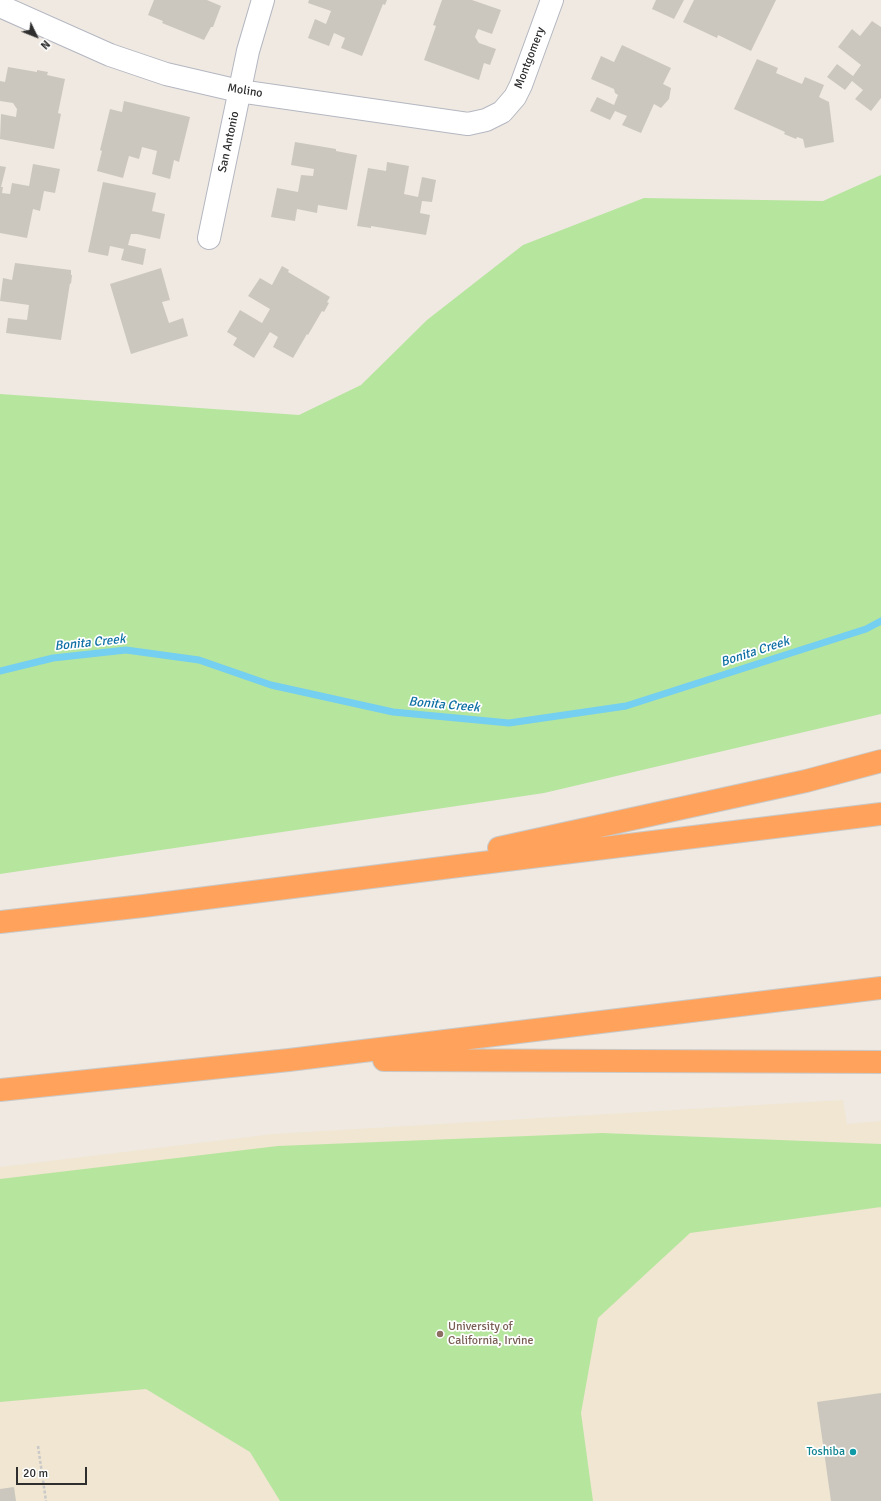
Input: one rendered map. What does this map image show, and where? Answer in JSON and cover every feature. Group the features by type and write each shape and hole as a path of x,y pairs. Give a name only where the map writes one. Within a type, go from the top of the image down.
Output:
{"highway":[{"path":"361,878 806,781 881,761"},
{"path":"0,922 143,906 881,814"},
{"path":"0,1090 289,1060 881,988"},
{"path":"289,1060 881,1062"}],"street":[{"name":"San Antonio","path":"209,238 248,51 263,0"},
{"name":"Montgomery","path":"502,112 515,97 521,85 552,0"},
{"name":"Molino","path":"0,6 110,55 166,74 239,91 468,124 486,120 502,112"}],"path":[{"path":"38,1446 46,1501"}],"shaded area":[{"name":"University of California, Irvine","path":"843,1100 847,1124 881,1121 881,1501 0,1501 0,1167 273,1134"}],"green space":[{"path":"881,175 881,714 544,793 0,874 0,394 299,415 361,385 427,320 523,245 644,198 823,201"},
{"name":"University of California, Irvine","path":"602,1133 881,1144 881,1207 690,1233 598,1318 581,1413 593,1501 280,1501 250,1452 146,1389 0,1402 0,1179 278,1146"}],"building":[{"path":"154,0 207,0 221,6 213,27 211,27 204,40 162,23 163,21 148,15"},
{"path":"309,0 387,0 385,5 383,4 362,56 341,48 345,38 334,33 329,46 308,38 315,19 326,24 331,11 308,3"},
{"path":"442,0 472,0 501,10 492,34 478,29 475,37 479,43 496,49 490,65 484,63 479,80 424,60 436,26 433,25"},
{"path":"656,0 684,0 674,19 652,9"},
{"path":"694,0 776,0 751,51 718,35 717,38 683,22"},
{"path":"872,21 881,27 881,98 871,111 855,99 863,90 852,81 845,90 827,77 837,64 853,76 861,65 838,47 852,29 860,36"},
{"path":"622,45 671,68 663,84 671,88 669,99 661,108 654,104 641,133 622,125 627,116 615,111 610,120 590,111 597,97 614,105 618,95 615,93 614,89 591,79 601,56 614,62"},
{"path":"757,59 778,68 776,73 802,84 805,77 824,85 819,97 829,102 834,142 805,148 803,139 797,137 796,139 784,134 785,132 734,109"},
{"path":"8,67 37,72 37,70 48,72 47,75 65,79 58,113 61,114 54,149 0,139 1,114 16,117 17,109 13,103 0,101 0,81 5,82"},
{"path":"124,101 190,117 179,162 174,160 170,179 152,174 157,151 142,147 139,159 129,156 123,178 97,171 102,151 100,150 110,109 122,112"},
{"path":"295,142 336,149 336,151 357,155 347,210 318,205 317,213 297,209 295,221 271,217 277,188 298,192 301,175 313,176 314,169 291,165"},
{"path":"387,162 409,166 404,194 418,197 422,177 436,180 432,202 422,201 420,213 430,215 426,235 371,226 371,228 357,226 368,168 386,171"},
{"path":"33,164 60,169 55,193 44,191 40,211 33,209 27,238 0,233 0,166 6,167 1,187 3,187 2,193 10,194 12,183 29,186"},
{"path":"103,182 156,193 152,211 165,214 160,239 131,234 128,245 146,249 143,265 121,260 124,249 110,246 108,256 88,252"},
{"path":"15,263 71,270 71,284 70,283 61,340 6,333 8,318 27,320 29,305 0,301 3,278 12,280"},
{"path":"282,266 289,270 288,272 330,297 327,302 329,303 324,312 322,311 293,358 273,347 278,337 270,332 254,358 233,345 237,338 227,332 240,310 262,323 270,309 248,296 260,278 272,285"},
{"path":"161,268 170,300 162,302 169,323 183,318 188,336 131,354 110,284"},
{"name":"Toshiba","path":"881,1393 881,1501 831,1501 817,1402"},
{"path":"14,1487 16,1501 0,1501 0,1489"}],"waterway":[{"name":"Bonita Creek","path":"0,671 53,658 126,650 199,660 271,685 393,712 509,723 626,706 866,629 881,621"}],"place":[{"name":"University of California, Irvine","path":"440,1334"},
{"name":"Toshiba","path":"853,1452"}]}
